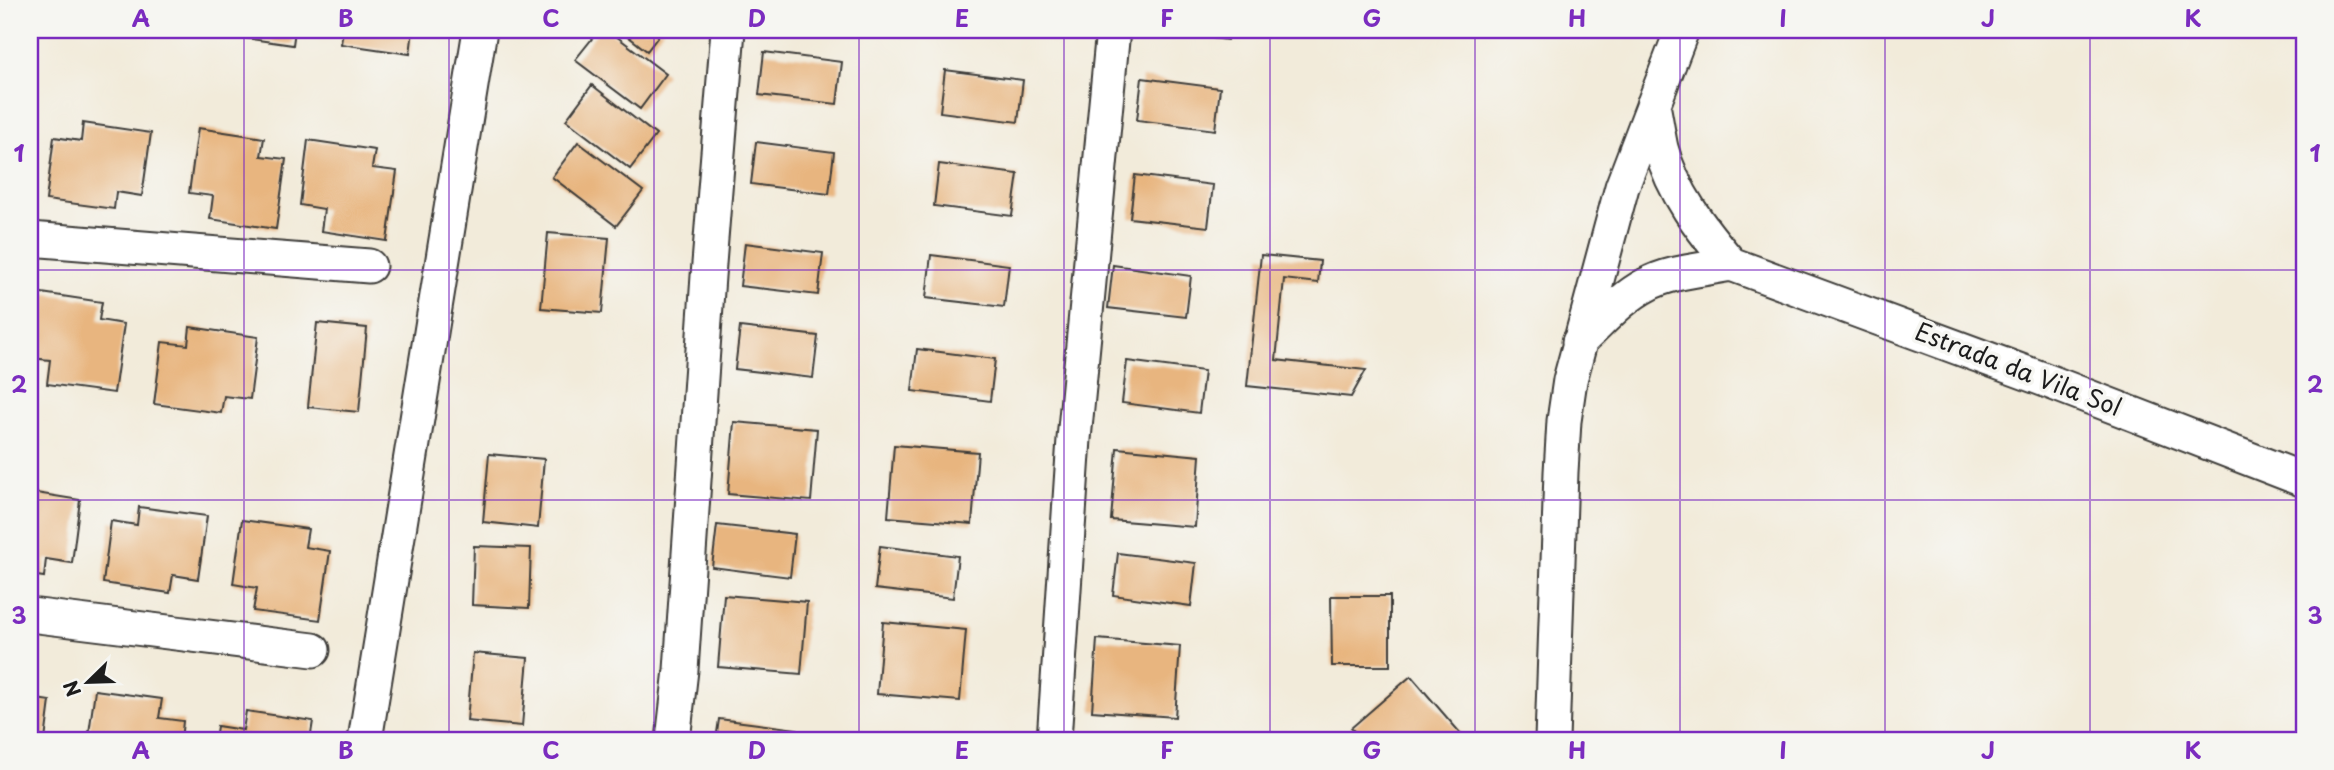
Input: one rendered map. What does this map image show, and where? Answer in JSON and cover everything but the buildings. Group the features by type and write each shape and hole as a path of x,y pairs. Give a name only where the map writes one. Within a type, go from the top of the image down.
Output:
{"street":[{"path":"365,740 481,30"},
{"path":"673,740 682,657 728,30"},
{"path":"1054,740 1074,439 1113,30"},
{"path":"1552,740 1564,421 1570,380 1622,187 1682,30"},
{"name":"Estrada da Vila Sol","path":"1653,105 1661,149 1672,177 1700,227 1731,264 2040,377 2304,480"},
{"path":"30,239 369,266"},
{"path":"1579,342 1630,295 1646,284 1666,277 1731,264"},
{"path":"30,615 313,650"}]}
